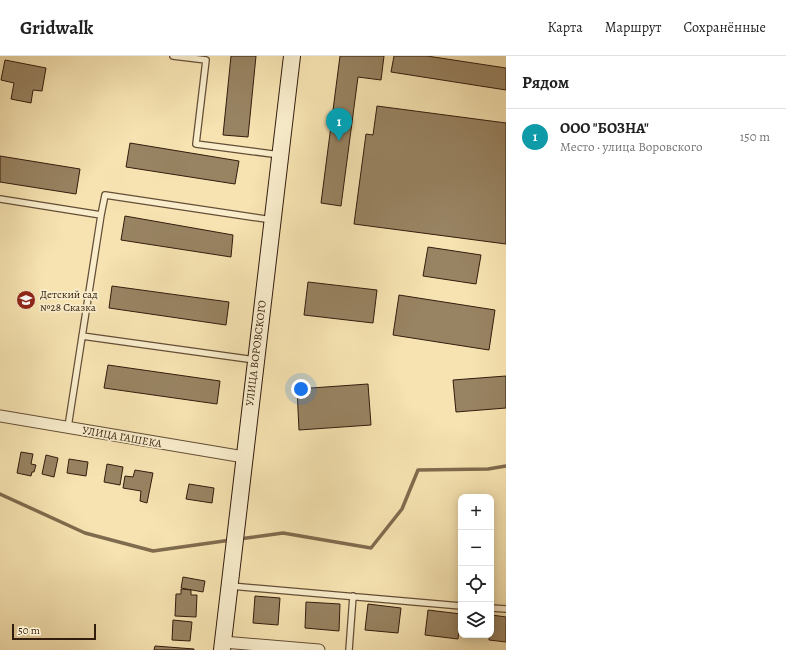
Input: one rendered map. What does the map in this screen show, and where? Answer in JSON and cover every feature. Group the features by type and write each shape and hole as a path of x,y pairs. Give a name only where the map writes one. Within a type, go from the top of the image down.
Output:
{"street":[{"name":"УЛИЦА ВОРОВСКОГО","path":"222,646 292,56"},
{"name":"УЛИЦА ГАШЕКА","path":"0,416 244,457"},
{"path":"222,646 319,650"}],"lane":[{"path":"173,56 206,60 196,144 280,155"},
{"path":"68,427 104,195 272,220"},
{"path":"0,199 101,215"},
{"path":"82,336 256,360"},
{"path":"229,585 458,606"},
{"path":"349,650 353,596"},
{"path":"494,608 506,610"}],"building":[{"path":"231,56 256,56 248,137 223,135"},
{"path":"340,56 384,56 381,80 358,77 341,206 321,203"},
{"path":"394,56 427,56 506,68 506,90 391,72"},
{"path":"5,60 46,68 42,91 33,90 31,103 11,99 14,83 1,80"},
{"path":"377,106 506,123 506,244 354,224 366,134 373,135"},
{"path":"130,143 239,161 235,184 126,167"},
{"path":"0,156 80,169 76,194 0,182"},
{"path":"125,216 233,235 231,257 121,240"},
{"path":"428,247 481,255 476,284 423,276"},
{"path":"308,282 377,290 373,323 304,315"},
{"path":"112,286 229,302 226,325 109,308"},
{"path":"399,295 495,310 489,350 393,335"},
{"path":"108,365 220,381 217,404 104,388"},
{"path":"506,376 506,408 456,412 453,380"},
{"path":"368,384 371,425 299,430 297,389"},
{"path":"21,452 33,454 31,464 36,465 31,476 17,473"},
{"path":"46,455 58,458 54,477 42,474"},
{"path":"69,459 88,462 86,476 67,473"},
{"path":"107,464 123,467 120,485 104,482"},
{"path":"135,470 153,473 147,503 140,501 141,491 123,488 125,476 133,477"},
{"path":"189,484 214,488 212,503 186,499"},
{"path":"183,577 205,581 203,592 181,588"},
{"path":"181,589 191,590 191,595 197,595 196,617 175,616 176,594 181,594"},
{"path":"255,596 280,598 278,625 253,623"},
{"path":"306,602 340,604 339,631 305,628"},
{"path":"368,604 401,608 398,633 365,630"},
{"path":"428,610 458,614 458,639 425,635"},
{"path":"494,615 506,617 506,642 489,640 489,638 494,638"},
{"path":"173,620 192,622 190,641 172,640"},
{"path":"155,646 194,649 194,650 154,650"}],"waterway":[{"path":"239,539 283,533 371,548 402,509 418,470 488,469 506,466"},
{"path":"0,494 85,533 153,551 231,540"}],"place":[{"name":"ООО \"БОЗНА\"","path":"339,141"},
{"name":"Детский сад №28 Сказка","path":"26,300"}]}
